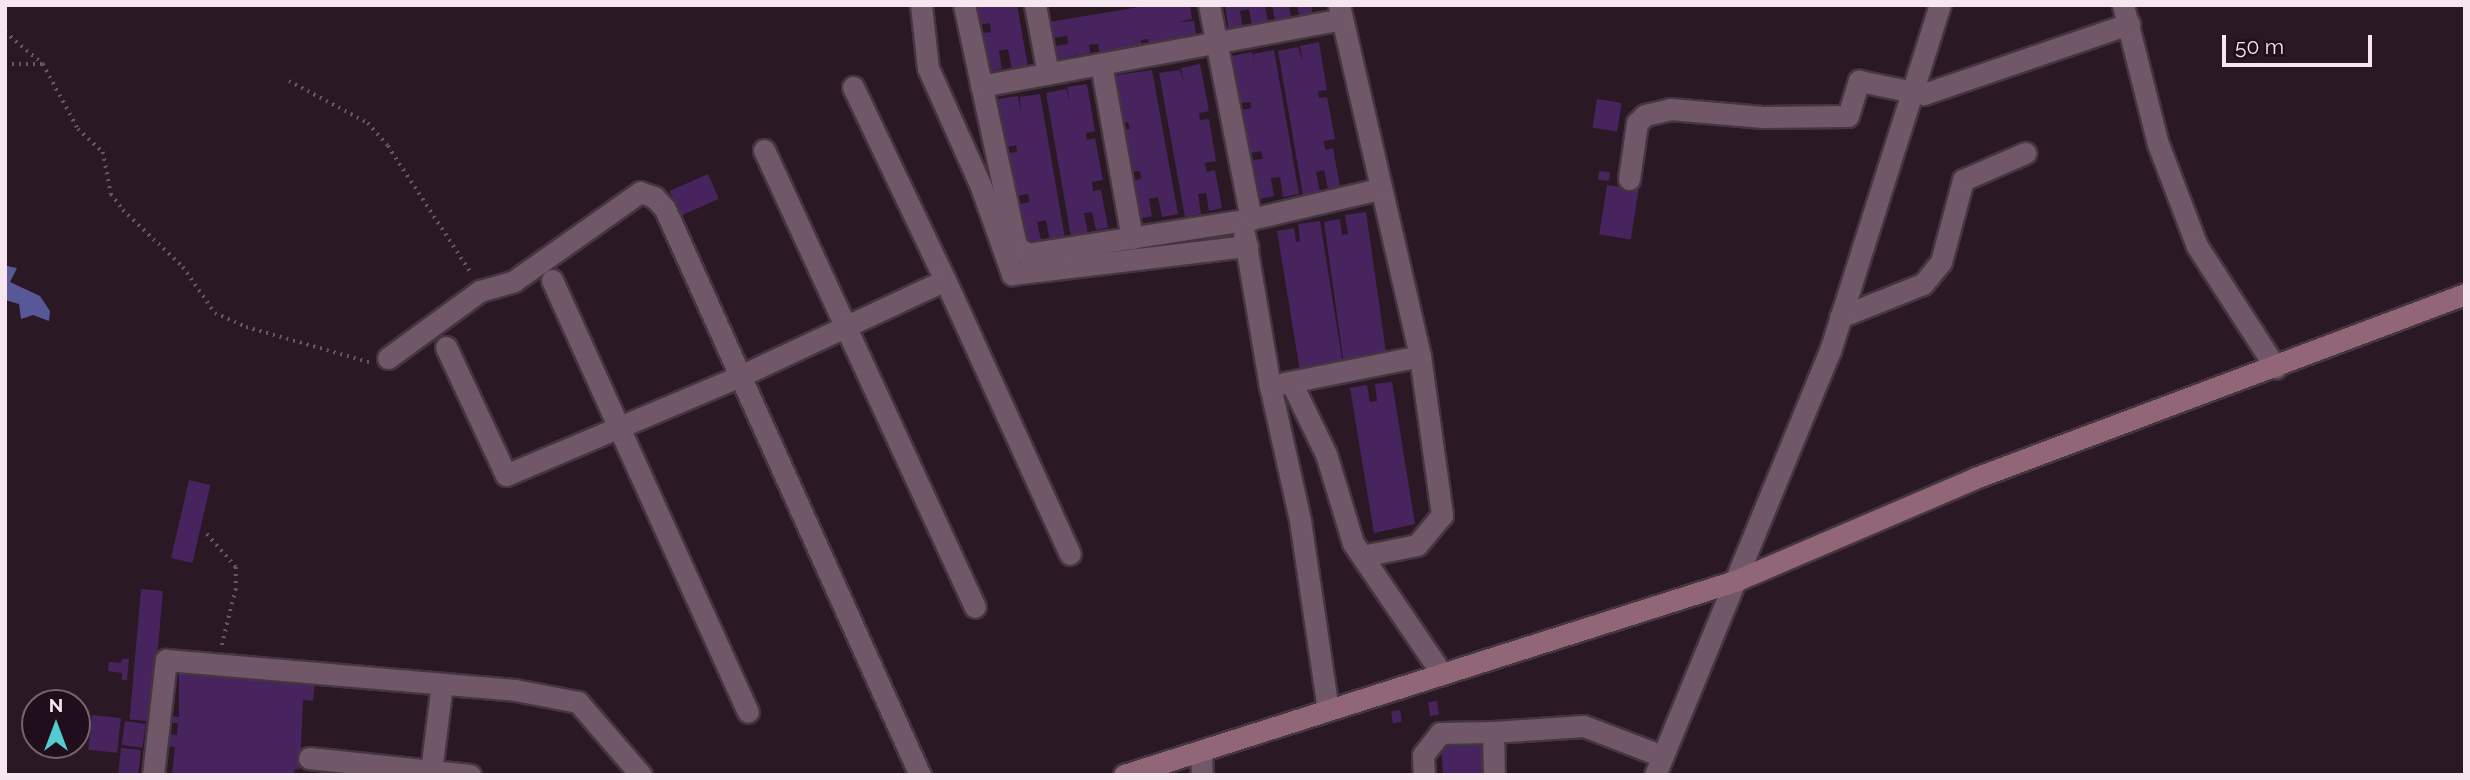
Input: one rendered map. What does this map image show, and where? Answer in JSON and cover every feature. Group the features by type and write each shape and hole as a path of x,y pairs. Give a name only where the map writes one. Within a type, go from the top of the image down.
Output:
{"main road":[{"path":"1124,775 1735,581 1975,478 2276,368 2465,294"}],"street":[{"path":"921,5 928,68 980,184 1012,274 1247,246"},
{"path":"964,5 1016,246 1027,254 1247,220 1379,189"},
{"path":"1035,5 1048,74"},
{"path":"1209,5 1247,220 1247,246 1281,384 1328,710"},
{"path":"1424,775 1423,755 1440,733 1584,726 1659,766 1840,317 1940,5"},
{"path":"981,86 1217,44 1341,12 1379,189 1420,356 1442,515 1417,545 1362,556"},
{"path":"1629,179 1637,123 1645,115 1670,109 1762,117 1848,116 1860,81 1924,94 2126,14 2158,144 2197,246 2276,368"},
{"path":"1101,64 1132,238"},
{"path":"853,87 945,280 1070,554"},
{"path":"764,150 848,326 975,607"},
{"path":"1840,317 1923,284 1941,262 1963,180 2025,153"},
{"path":"388,358 480,291 514,281 640,192 665,209 920,775"},
{"path":"552,280 622,426 748,712"},
{"path":"446,347 506,475 740,376 945,280"},
{"path":"1281,384 1420,356"},
{"path":"1281,384 1326,454 1353,543 1442,674"},
{"path":"153,775 166,660 515,690 578,702 641,775"},
{"path":"430,771 442,684"},
{"path":"1493,732 1494,775"},
{"path":"1201,751 1202,775"},
{"path":"320,764 470,775"}],"path":[{"path":"5,32 43,64 78,129 103,152 111,194 183,267 215,313 335,356 368,363 388,358"},
{"path":"5,64 43,64"},
{"path":"289,81 368,123 388,146 471,274 498,286"},
{"path":"207,534 236,567 236,589 216,664"}],"shaded area":[{"path":"5,247 7,266 17,268 10,282 40,296 50,311 49,321 33,315 21,319 19,304 5,300"}],"building":[{"path":"975,5 1017,5 1028,67 1012,70 1008,49 999,51 1002,69 988,72 981,33 991,32 990,23 979,25"},
{"path":"1151,5 1190,5 1192,19 1177,22 1194,21 1197,40 1150,48 1148,39 1141,40 1142,48 1100,55 1098,44 1089,45 1090,53 1052,60 1050,47 1068,44 1067,36 1046,39 1043,23"},
{"path":"1225,5 1265,5 1269,27 1253,30 1249,9 1240,11 1243,29 1229,32"},
{"path":"1272,5 1289,5 1292,23 1276,26"},
{"path":"1297,5 1311,5 1313,17 1300,19"},
{"path":"1319,42 1327,90 1318,91 1319,98 1327,97 1335,139 1324,141 1325,150 1333,148 1340,187 1328,189 1324,170 1316,172 1320,192 1303,195 1278,51 1298,47 1303,62 1300,46"},
{"path":"1274,50 1299,194 1283,197 1280,177 1271,178 1274,196 1260,199 1253,160 1263,159 1261,151 1250,153 1243,110 1251,108 1250,102 1240,103 1232,56 1252,52 1256,69 1253,54"},
{"path":"1200,64 1209,111 1199,113 1200,120 1209,119 1216,161 1205,163 1207,172 1215,170 1222,208 1209,211 1206,193 1198,194 1201,214 1185,217 1159,73 1180,70 1184,84 1181,68"},
{"path":"1152,70 1178,214 1162,217 1158,197 1149,199 1152,216 1138,219 1132,181 1141,179 1140,171 1129,172 1121,130 1130,129 1128,122 1119,124 1111,76"},
{"path":"1087,84 1095,131 1086,133 1087,140 1095,138 1103,180 1092,182 1093,191 1101,190 1108,228 1096,230 1092,212 1084,213 1088,234 1071,237 1046,93 1066,89 1070,103 1067,87"},
{"path":"1040,94 1065,238 1050,241 1046,220 1037,222 1041,240 1026,242 1020,204 1029,202 1028,194 1017,196 1009,153 1017,152 1016,145 1007,147 998,99 1018,96 1021,112 1020,97"},
{"path":"1597,99 1622,103 1617,132 1592,128"},
{"path":"1599,171 1610,172 1609,181 1598,180"},
{"path":"708,174 719,199 681,216 670,191"},
{"path":"1607,185 1639,190 1631,239 1599,234"},
{"path":"1366,212 1387,359 1344,365 1324,222 1340,219 1342,235 1348,234 1345,215"},
{"path":"1320,221 1343,365 1300,371 1277,231 1294,228 1296,242 1300,241 1298,224"},
{"path":"1392,382 1415,524 1374,533 1350,388 1367,385 1370,402 1377,401 1375,384"},
{"path":"189,480 210,485 192,563 171,558"},
{"path":"141,589 163,591 151,721 130,720"},
{"path":"122,659 129,659 127,680 122,680 122,673 108,671 109,662 121,663"},
{"path":"179,672 315,684 313,701 303,700 300,769 295,769 294,775 172,775 175,747 166,746 167,734 177,735 178,723 170,723 171,716 179,717"},
{"path":"1437,701 1439,715 1430,716 1428,702"},
{"path":"1400,710 1402,722 1393,723 1391,711"},
{"path":"92,715 121,718 117,753 91,750"},
{"path":"125,721 146,724 142,748 122,745"},
{"path":"1482,744 1484,775 1443,775 1441,747"},
{"path":"121,748 141,750 138,775 118,775"}]}
